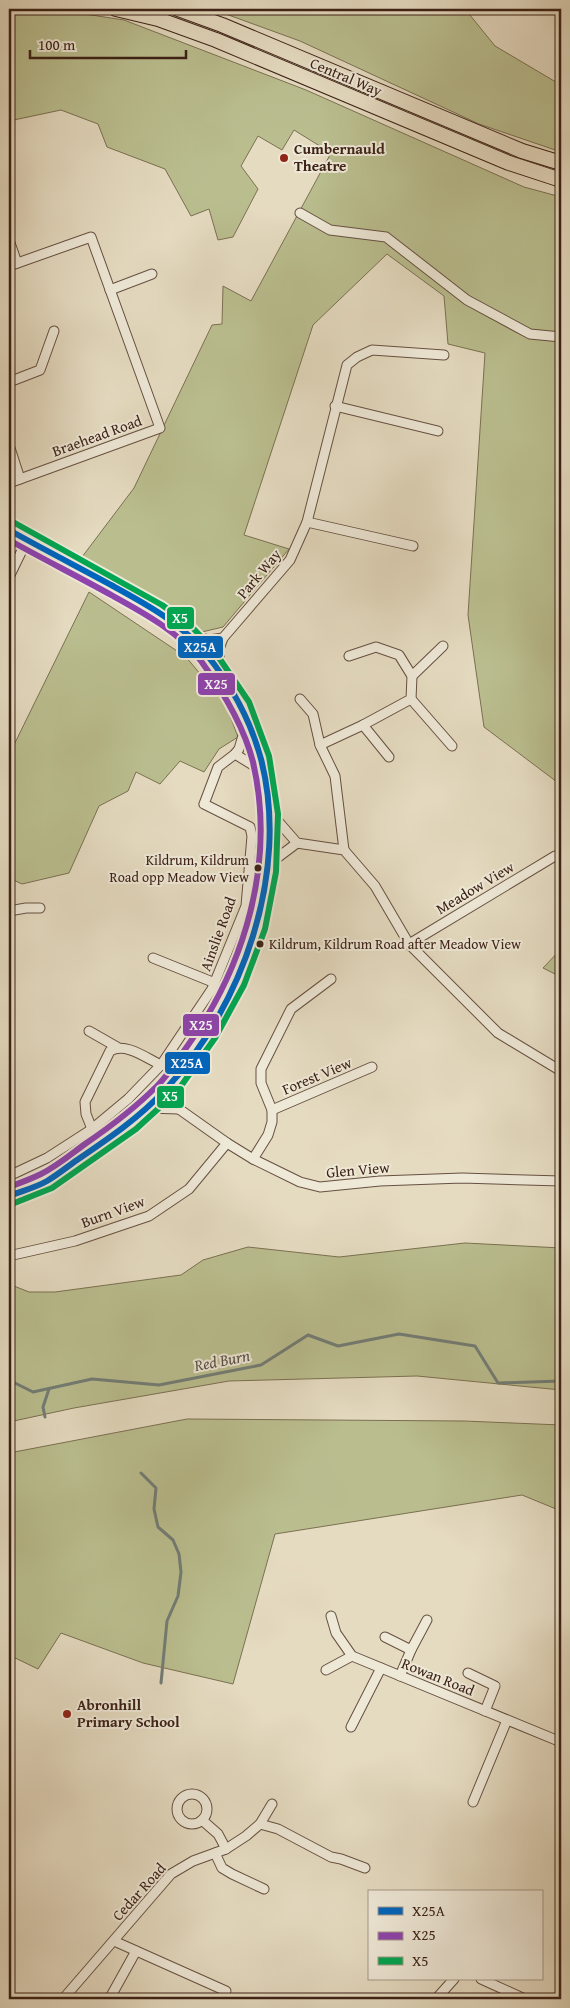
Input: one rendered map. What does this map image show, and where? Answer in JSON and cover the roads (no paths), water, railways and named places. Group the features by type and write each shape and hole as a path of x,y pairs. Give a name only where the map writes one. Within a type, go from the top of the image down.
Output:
{"main road":[{"name":"Central Way","path":"116,9 187,29 510,163 561,180"},
{"name":"Central Way","path":"178,9 222,25 522,151 561,163"}],"street":[{"path":"300,213 330,230 386,237 467,300 530,334 561,337"},
{"name":"Braehead Road","path":"9,240 13,264 91,237 160,428 9,483"},
{"path":"110,290 152,274"},
{"path":"9,382 40,370 54,331"},
{"name":"Park Way","path":"223,638 290,560 308,522 335,406 347,365 357,357 372,350 444,355"},
{"path":"335,406 438,431"},
{"path":"9,445 20,479"},
{"path":"308,522 412,546"},
{"path":"9,530 131,596 190,636 220,670 236,694 248,719 258,746 270,812 269,864 263,902 253,938 239,975 209,1032 174,1080 146,1108 116,1133 46,1181 9,1196"},
{"path":"9,577 26,540"},
{"path":"190,636 209,640 223,638 219,649 220,670"},
{"path":"412,676 443,646"},
{"path":"350,656 376,647 399,655 412,676 411,698 452,746"},
{"path":"320,745 363,725 411,698"},
{"path":"300,699 313,714 320,745 335,776 344,850 375,886 409,944 498,1033 561,1071"},
{"path":"248,719 236,754 264,772"},
{"path":"363,725 389,757"},
{"name":"Ainslie Road","path":"9,1176 48,1158 92,1129 128,1100 161,1065 215,983 246,906 252,836 250,827 204,804 218,766 236,754"},
{"path":"270,812 297,843 344,850"},
{"path":"269,864 297,843"},
{"name":"Meadow View","path":"409,944 555,856"},
{"path":"9,911 40,908"},
{"name":"Ainslie Road","path":"153,958 215,983"},
{"name":"Forest View","path":"253,1159 268,1135 272,1122 272,1110 262,1083 261,1069 291,1009 331,979"},
{"path":"88,1031 117,1047 126,1048 161,1065"},
{"path":"92,1129 86,1114 85,1102 110,1051 117,1047"},
{"name":"Forest View","path":"272,1110 372,1067"},
{"path":"146,1108 179,1109 174,1080"},
{"name":"Glen View","path":"179,1109 227,1144 253,1159 300,1182 320,1188 380,1181 462,1178 561,1181"},
{"name":"Burn View","path":"13,1255 75,1241 149,1216 189,1189 227,1144"},
{"path":"326,1670 352,1656 336,1633 331,1616"},
{"path":"400,1676 427,1620"},
{"path":"385,1637 411,1650"},
{"name":"Rowan Road","path":"352,1656 561,1742"},
{"name":"Rowan Road","path":"351,1727 381,1668"},
{"name":"Rowan Road","path":"468,1673 495,1686 485,1711"},
{"path":"473,1802 507,1720"},
{"name":"Cedar Road","path":"63,1999 171,1874 193,1861 226,1850 260,1824 272,1804"},
{"path":"202,1820 218,1834 226,1850"},
{"path":"260,1824 278,1829 331,1857 365,1868"},
{"path":"215,1853 222,1868 264,1889"},
{"name":"Cedar Road","path":"114,1942 226,1991"},
{"path":"111,1996 136,1951"},
{"path":"436,1999 453,1980"},
{"path":"494,1982 525,1999"}],"waterway":[{"name":"Red Burn","path":"9,1380 33,1392 92,1379 159,1385 261,1365 308,1335 338,1346 399,1334 475,1346 498,1383 561,1381"},
{"path":"45,1417 43,1407 49,1389"},
{"path":"141,1473 156,1488 154,1509 158,1527 173,1540 179,1554 181,1572 178,1596 167,1621 161,1683"}],"place":[{"name":"Cumbernauld Theatre","path":"284,158"},
{"name":"Kildrum, Kildrum Road opp Meadow View","path":"258,868"},
{"name":"Kildrum, Kildrum Road after Meadow View","path":"260,944"},
{"name":"Abronhill Primary School","path":"67,1714"}]}
